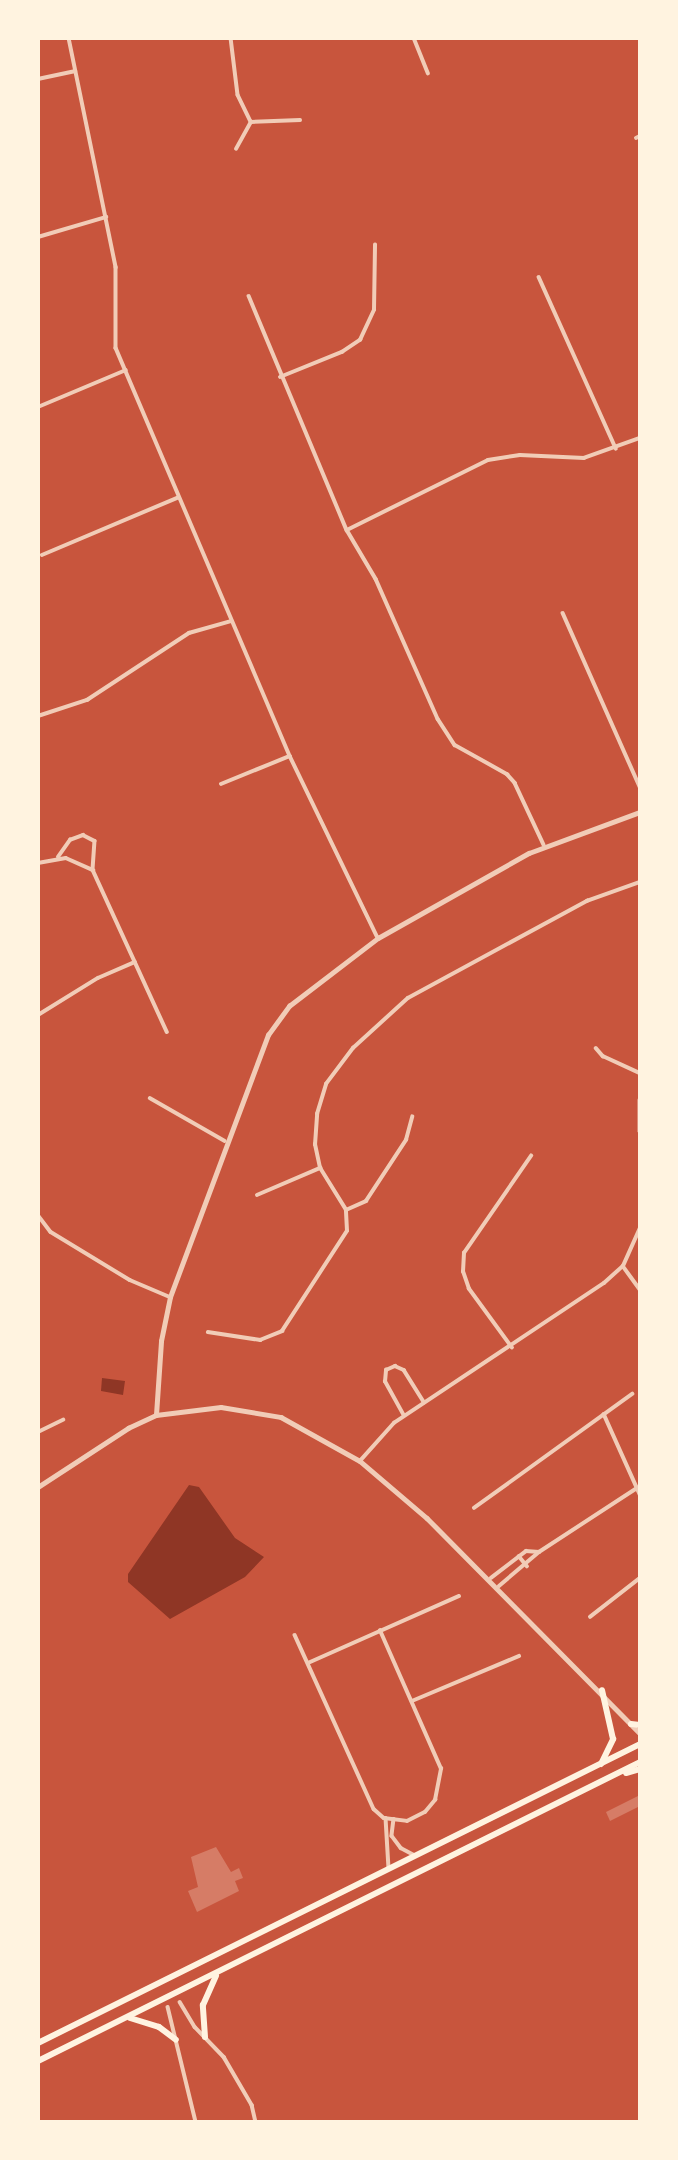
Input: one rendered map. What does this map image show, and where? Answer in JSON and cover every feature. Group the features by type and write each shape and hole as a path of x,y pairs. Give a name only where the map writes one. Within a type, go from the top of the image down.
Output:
{"highway":[{"path":"601,1765 613,1739 602,1690"},
{"path":"631,1724 639,1725"},
{"path":"38,2043 417,1857 639,1744"},
{"path":"38,2061 216,1976 639,1762"},
{"path":"614,1775 639,1769"},
{"path":"205,2037 203,2005 216,1976"},
{"path":"128,2018 159,2027 176,2040"}],"street":[{"path":"69,38 116,267 117,348 177,498 290,756 378,938"},
{"path":"231,38 238,94 251,121"},
{"path":"414,38 429,73"},
{"path":"38,79 75,71"},
{"path":"251,121 300,121"},
{"path":"236,149 251,121"},
{"path":"38,237 106,217"},
{"path":"280,377 342,352 360,340 374,310 374,245"},
{"path":"539,277 616,448"},
{"path":"249,296 280,377 347,530 376,579 446,732 455,746 507,774 515,783 544,845"},
{"path":"38,407 126,370"},
{"path":"347,530 488,460 520,455 571,459 616,448 639,438"},
{"path":"42,555 177,498"},
{"path":"563,612 639,787"},
{"path":"38,716 87,700 189,633 231,621"},
{"path":"221,784 290,756"},
{"path":"156,1415 161,1341 170,1297 225,1141 268,1035 289,1006 378,938 544,845 639,812"},
{"path":"38,863 62,856 70,840 83,835 95,841 93,870 167,1032"},
{"path":"53,859 66,858 93,870"},
{"path":"208,1332 260,1340 282,1331 346,1231 345,1210 320,1168 315,1145 317,1114 326,1084 353,1048 408,998 587,901 639,882"},
{"path":"38,1015 99,978 135,962"},
{"path":"596,1048 603,1056 639,1073"},
{"path":"150,1098 225,1141"},
{"path":"639,1100 639,1130"},
{"path":"345,1210 366,1200 406,1140 412,1117"},
{"path":"512,1348 469,1289 463,1272 464,1253 531,1156"},
{"path":"257,1195 320,1168"},
{"path":"38,1215 51,1232 130,1280 170,1297"},
{"path":"360,1461 404,1416 512,1348 622,1266 639,1228"},
{"path":"622,1266 639,1289"},
{"path":"404,1416 384,1375 395,1366 404,1370 424,1403"},
{"path":"474,1508 632,1394"},
{"path":"38,1487 128,1428 156,1415 189,1408 250,1409 310,1430 360,1461 491,1578 602,1690 639,1733"},
{"path":"604,1414 639,1494"},
{"path":"38,1432 63,1420"},
{"path":"499,1586 527,1566 539,1552 637,1488"},
{"path":"491,1578 519,1556 539,1552"},
{"path":"519,1556 527,1566"},
{"path":"590,1617 639,1577"},
{"path":"307,1663 459,1596"},
{"path":"380,1631 441,1769 435,1800 425,1812 407,1821 386,1818"},
{"path":"295,1635 365,1792 386,1818 389,1870"},
{"path":"411,1701 519,1656"},
{"path":"394,1819 396,1842 417,1857"},
{"path":"388,1844 396,1842"},
{"path":"180,2002 205,2037 224,2057 252,2105 256,2122"},
{"path":"168,2007 196,2122"}],"shaded area":[{"path":"102,1378 125,1381 123,1395 101,1391"},
{"path":"189,1485 199,1487 235,1538 264,1557 245,1577 170,1619 128,1582 128,1574"}],"building":[{"path":"640,1795 640,1806 610,1821 606,1812"},
{"path":"216,1847 231,1872 239,1868 243,1878 235,1881 239,1891 197,1912 188,1891 198,1887 191,1857"}]}
